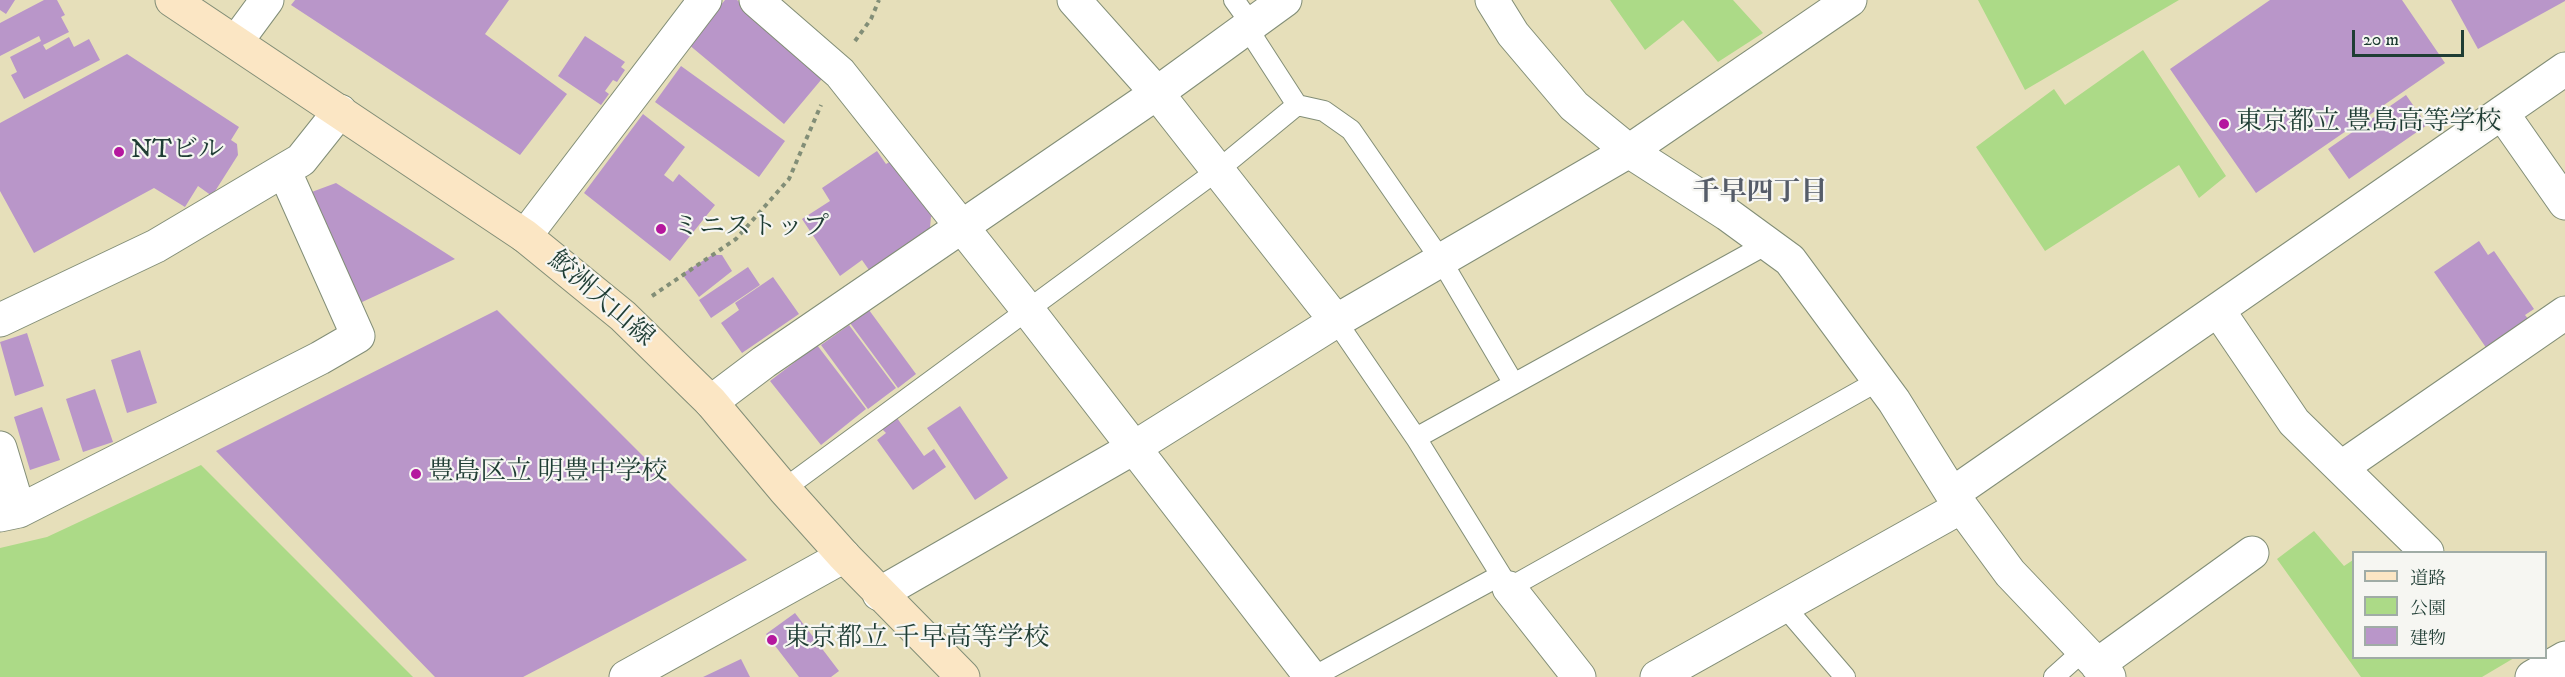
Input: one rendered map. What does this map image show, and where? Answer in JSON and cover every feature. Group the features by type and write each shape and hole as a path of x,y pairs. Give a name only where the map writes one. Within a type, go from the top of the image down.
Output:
{"main road":[{"name":"鮫洲大山線","path":"172,0 525,236 623,316 711,402 844,556 963,677"}],"street":[{"path":"236,42 267,0"},
{"path":"525,236 705,0"},
{"path":"756,0 836,69 1027,309 1312,677"},
{"path":"1074,0 1157,93 1336,321"},
{"path":"711,402 764,362 1157,93 1243,12 1285,0"},
{"path":"1492,0 1513,34 1574,106 1629,151 1727,214 1790,260 1894,401 1957,501 2010,573 2096,664 2252,553"},
{"path":"879,594 1135,447 1336,321 1629,151 1850,0"},
{"path":"1657,677 1784,606 1957,501 2218,310 2565,69"},
{"path":"0,320 156,246 301,160 340,111"},
{"path":"2502,113 2565,203"},
{"path":"0,448 10,513 310,363 358,336 284,170"},
{"path":"2218,310 2294,422 2426,551"},
{"path":"2342,467 2565,313"},
{"path":"626,677 844,556"},
{"path":"1505,582 1579,677"}],"lane":[{"path":"1243,12 1255,40 1297,105 1324,111 1351,130 1441,260 1514,384"},
{"path":"784,489 1218,170 1297,105"},
{"path":"1416,438 1767,244"},
{"path":"1336,321 1416,438 1505,582"},
{"path":"1312,677 1505,582 1878,381"},
{"path":"1784,606 1845,677"},
{"path":"2054,677 2096,664"}],"path":[{"path":"623,316 736,239 789,179 836,69 871,19 879,0"}],"green space":[{"path":"1610,0 1733,0 1763,33 1718,62 1683,20 1645,50"},
{"path":"1978,0 2179,0 2025,90"},
{"path":"2143,50 2226,176 2199,198 2179,165 2045,251 1976,147 2054,89 2065,105"},
{"path":"201,465 413,677 0,677 0,548 47,537"},
{"path":"2314,531 2344,566 2352,561 2352,659 2512,659 2482,677 2361,677 2277,559"}],"building":[{"path":"0,0 15,0 6,14 0,10"},
{"path":"44,0 57,0 65,15 61,17 69,32 43,45 46,50 69,37 74,47 89,39 100,60 24,99 11,75 17,72 10,57 41,41 39,36 0,56 0,23"},
{"path":"295,0 509,0 485,34 567,94 520,155 291,5"},
{"path":"725,0 737,0 826,74 784,124 688,44"},
{"path":"2270,0 2402,0 2445,63 2256,193 2170,69"},
{"path":"2451,0 2565,0 2565,1 2478,49"},
{"path":"585,36 625,62 621,67 625,70 617,82 613,80 605,91 609,94 601,105 558,76"},
{"name":"NTビル","path":"127,54 239,127 231,140 237,144 238,155 212,196 198,186 185,207 154,188 34,253 0,191 0,123"},
{"path":"681,66 785,141 759,177 655,102"},
{"path":"2406,95 2427,125 2349,179 2328,149"},
{"path":"643,114 685,147 664,175 673,182 679,174 715,205 670,261 584,193"},
{"path":"877,151 886,164 900,156 938,212 931,217 930,228 869,270 862,260 840,276 802,219 830,201 822,188"},
{"path":"336,183 455,259 360,303 309,193"},
{"path":"2479,241 2488,255 2494,251 2534,309 2525,315 2529,320 2487,349 2434,272"},
{"path":"712,255 722,255 732,271 699,297 682,274"},
{"path":"748,267 760,285 711,318 699,300"},
{"path":"773,277 799,314 742,353 721,323 739,310 735,303"},
{"path":"497,310 747,560 523,677 435,677 216,451"},
{"path":"869,310 916,374 898,388 850,323"},
{"path":"849,325 896,388 868,409 821,345"},
{"path":"27,333 44,386 15,396 0,342"},
{"path":"817,345 866,409 821,445 770,381"},
{"path":"140,350 157,403 127,413 111,360"},
{"path":"95,389 113,442 83,452 66,399"},
{"path":"960,406 1008,478 975,500 927,428"},
{"path":"42,407 60,460 30,470 14,417"},
{"path":"897,418 924,456 934,449 946,467 913,490 877,440 886,433 882,429"},
{"path":"795,613 839,671 831,677 799,677 766,634"},
{"path":"741,659 750,677 703,677"}],"place":[{"name":"東京都立 豊島高等学校","path":"2224,124"},
{"name":"NTビル","path":"119,152"},
{"name":"ミニストップ","path":"661,229"},
{"name":"豊島区立 明豊中学校","path":"416,474"},
{"name":"東京都立 千早高等学校","path":"772,640"}],"district":[{"name":"千早四丁目","path":"1760,194"}]}
